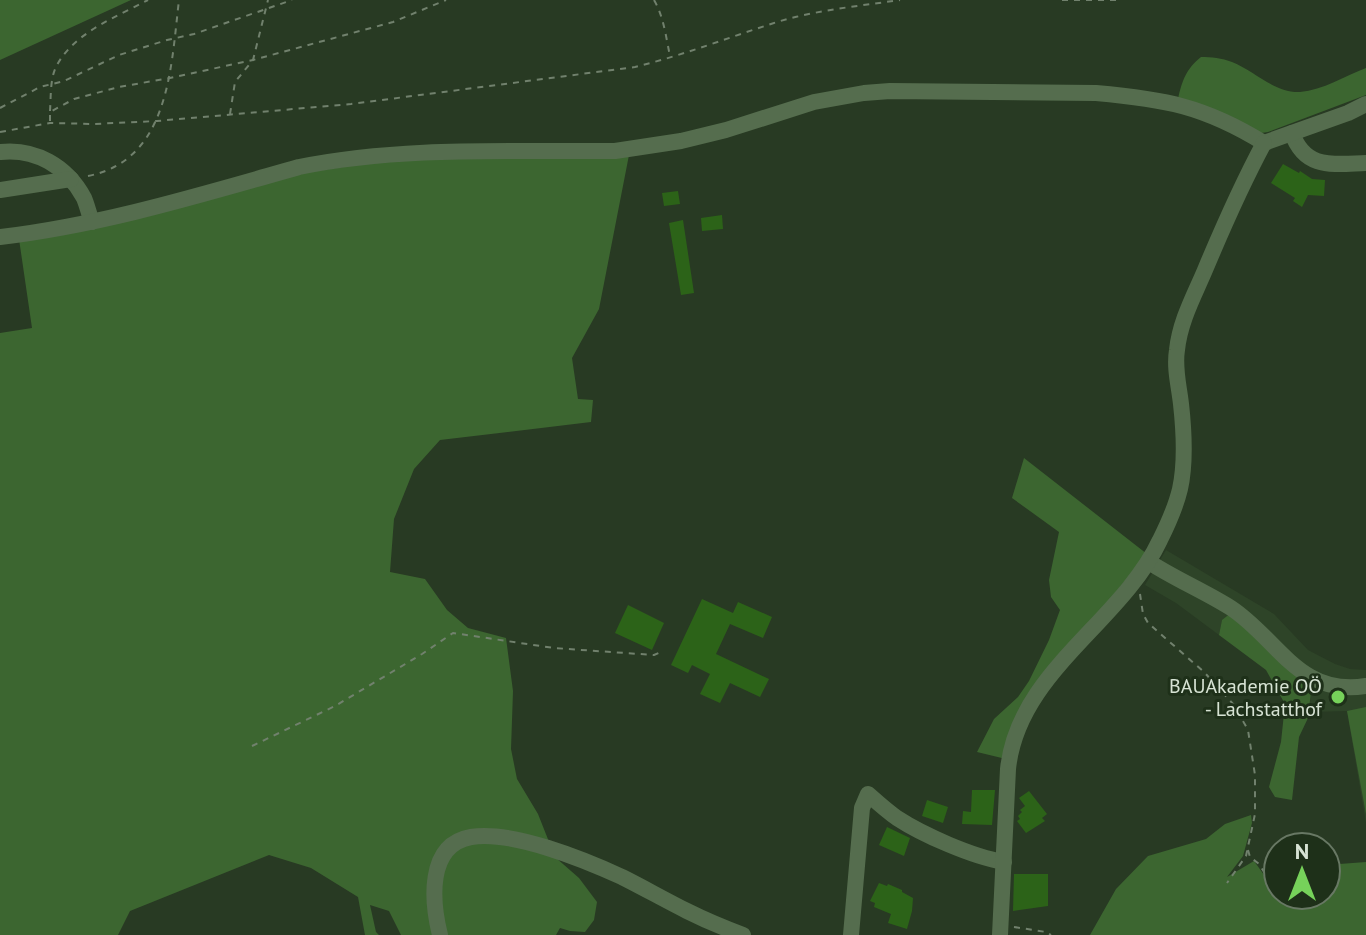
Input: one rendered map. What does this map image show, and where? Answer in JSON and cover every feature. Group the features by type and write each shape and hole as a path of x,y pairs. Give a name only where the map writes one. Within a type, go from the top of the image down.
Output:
{"street":[{"path":"0,237 92,222 329,161 403,153 646,148 726,130 814,102 890,91 1128,96 1200,111 1264,143"},
{"path":"1008,931 1004,862 1009,756 1017,729 1053,674 1149,562 1164,531 1180,488 1183,435 1176,355 1181,328 1210,257 1264,143 1366,104"},
{"path":"1292,133 1304,155 1313,161 1366,163"},
{"path":"0,152 28,152 56,165 84,198 92,222"},
{"path":"0,190 71,179"},
{"path":"1149,562 1231,608 1251,623 1287,661 1318,682 1337,687 1366,686"},
{"path":"851,935 862,808 868,794 916,829 985,858 1004,862"},
{"path":"440,935 434,902 439,863 458,842 470,837 488,837 511,839 553,850 594,865 686,911 743,935"}],"path":[{"path":"50,123 55,69 66,53 84,35 148,0"},
{"path":"71,179 120,164 141,146 157,121 170,78 179,0"},
{"path":"230,115 235,82 253,60 268,0"},
{"path":"0,108 40,87 64,81 119,55 194,34 292,0"},
{"path":"50,112 74,99 119,87 253,60 393,22 446,0"},
{"path":"654,0 670,59"},
{"path":"0,132 50,123 157,121 351,104 635,67 670,59 779,21 900,0"},
{"path":"1062,0 1117,0"},
{"path":"1137,577 1143,614 1148,623 1204,672 1234,705 1248,730 1255,775 1255,814 1246,856 1227,883"},
{"path":"252,746 335,706 453,633 554,648 654,655 661,652"},
{"path":"1247,849 1250,857 1262,869"},
{"path":"1008,931 1046,932 1051,935"}],"shaded area":[{"name":"BAUAkademie OÖ - Lachstatthof","path":"1166,550 1274,614 1308,650 1335,664 1366,670 1366,823 1347,711 1309,712 1312,683 1222,620 1219,635 1176,603 1145,585"}],"green space":[{"path":"0,0 131,0 0,60"},
{"path":"1201,57 1228,61 1282,89 1300,92 1325,86 1366,68 1366,95 1261,133 1178,99 1185,76"},
{"path":"629,155 599,309 572,358 578,399 593,400 591,422 440,440 414,469 394,519 390,572 425,579 447,610 468,628 506,638 513,691 511,749 517,779 538,814 555,857 579,878 597,902 594,920 585,932 560,928 556,935 401,935 389,911 370,905 379,935 365,935 358,897 311,868 269,855 130,911 118,935 0,935 0,333 32,328 19,239 290,175 402,158"},
{"path":"1024,458 1147,554 1045,679 1006,759 977,752 994,719 1018,697 1029,681 1060,610 1051,597 1049,580 1059,532 1012,498"},
{"path":"1231,613 1312,683 1308,718 1299,737 1292,800 1275,797 1269,787 1281,742 1285,704 1266,670 1219,635 1222,620"},
{"path":"1366,707 1366,814 1347,711"},
{"path":"1251,815 1252,823 1243,856 1227,877 1254,861 1262,872 1262,911 1342,911 1342,864 1366,862 1366,935 1090,935 1116,889 1148,856 1206,839 1225,824"}],"building":[{"path":"1283,164 1312,179 1325,180 1324,196 1308,195 1302,207 1293,201 1295,198 1271,183"},
{"path":"678,191 680,204 664,206 662,193"},
{"path":"722,215 723,229 702,231 701,218"},
{"path":"683,220 694,293 681,295 669,223"},
{"path":"702,599 733,613 738,602 772,617 763,638 730,624 716,654 769,679 760,697 730,683 720,703 700,694 710,674 692,665 688,673 671,665"},
{"path":"628,605 664,623 652,650 615,633"},
{"path":"972,790 995,790 992,825 962,824 963,811 971,812"},
{"path":"1029,791 1047,814 1042,818 1045,821 1026,833 1017,821 1022,812 1020,810 1025,806 1019,798"},
{"path":"927,800 948,807 943,823 922,816"},
{"path":"887,827 910,838 904,856 879,845"},
{"path":"1014,874 1048,874 1048,906 1013,911"},
{"path":"879,883 902,890 913,898 907,929 888,923 891,914 874,907 875,903 870,901"}],"place":[{"name":"BAUAkademie OÖ - Lachstatthof","path":"1338,697"}]}
